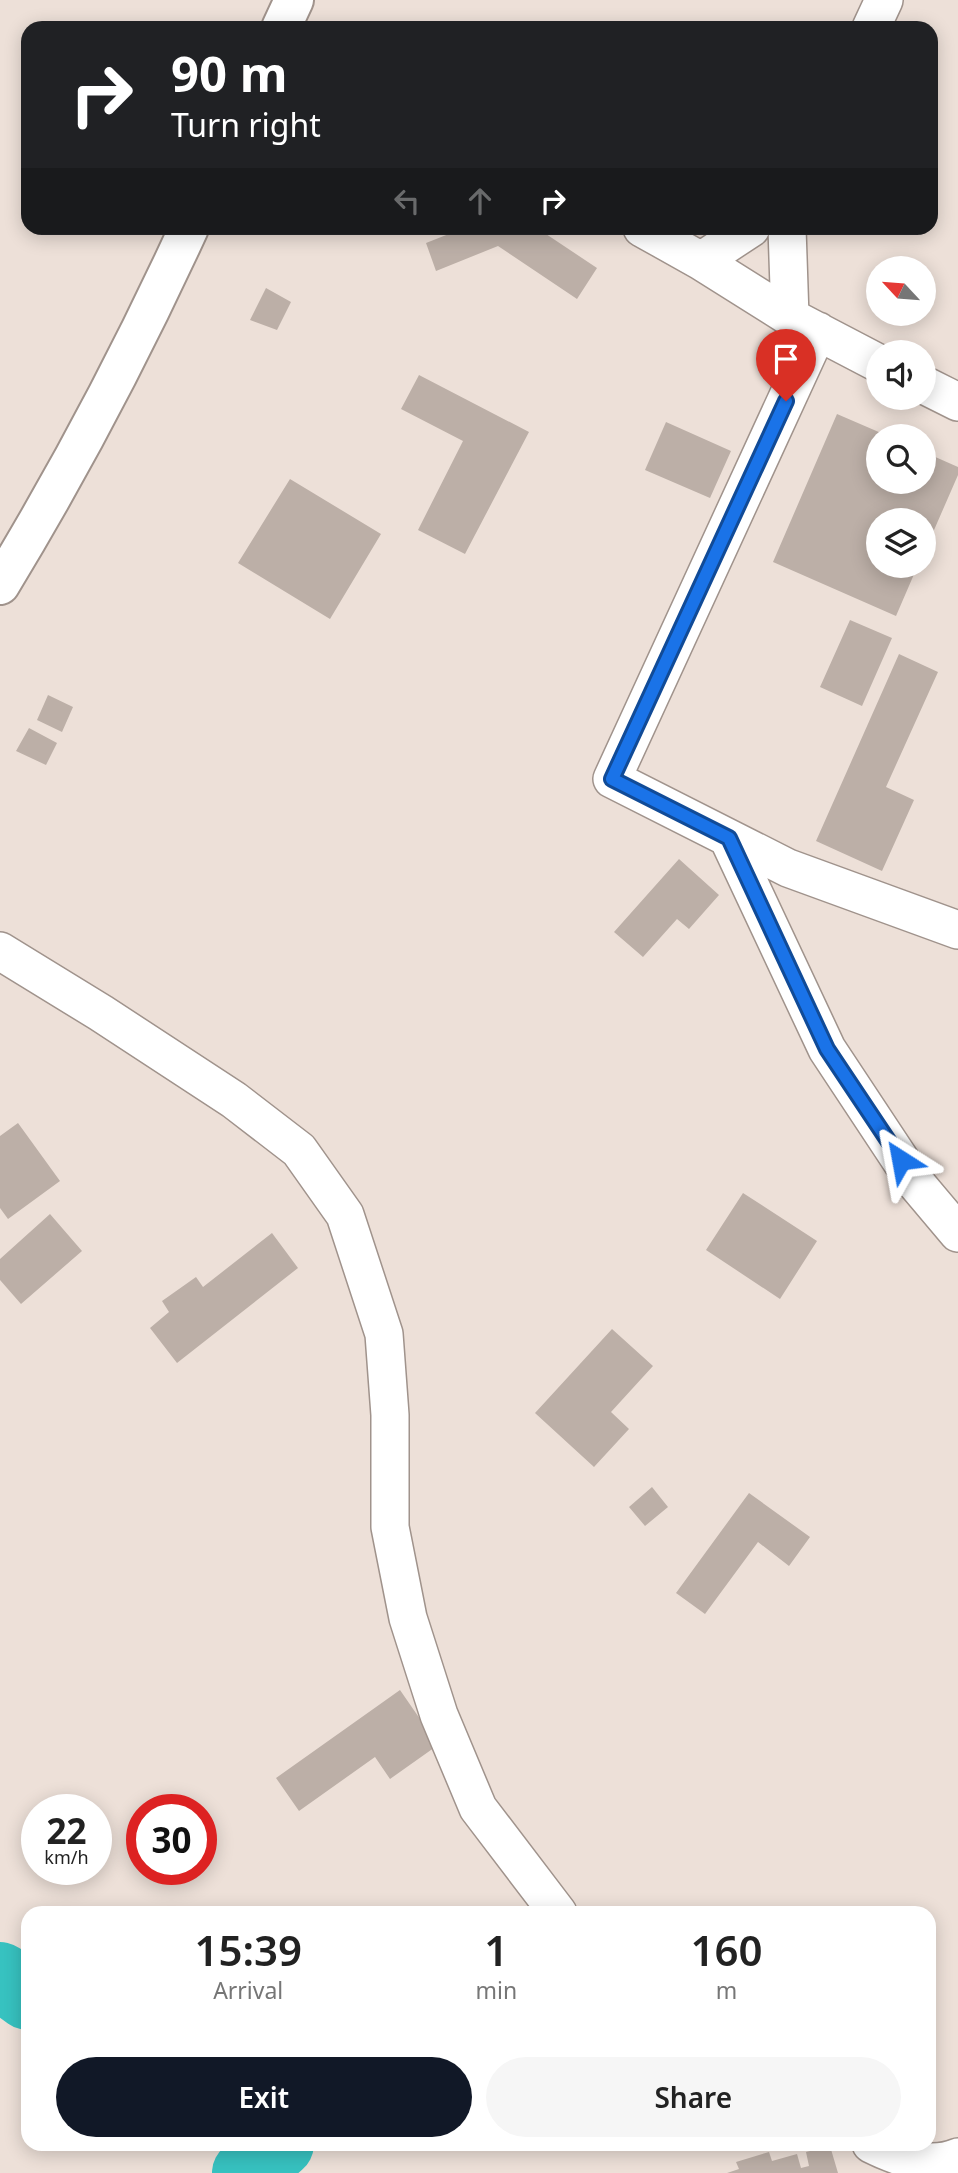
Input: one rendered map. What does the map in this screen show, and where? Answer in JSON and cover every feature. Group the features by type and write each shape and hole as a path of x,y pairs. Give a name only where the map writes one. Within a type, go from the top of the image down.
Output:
{"main road":[{"path":"0,585 34,528 149,314 186,235"}],"street":[{"path":"874,21 884,0"},
{"path":"655,235 804,324 866,357"},
{"path":"701,261 740,235"},
{"path":"788,235 804,324 612,779 788,867 958,930"},
{"path":"936,392 958,402"},
{"path":"729,838 827,1049 915,1182 958,1233"},
{"path":"0,951 234,1100 299,1150 345,1215 384,1334 390,1415 390,1527 408,1618 439,1715 478,1808 553,1906"},
{"path":"886,2151 921,2162 944,2163 958,2157"}],"building":[{"path":"446,235 548,235 597,268 577,299 498,246 436,271 426,243"},
{"path":"266,288 291,302 277,330 250,320"},
{"path":"419,375 529,432 465,554 418,530 463,441 401,409"},
{"path":"837,414 866,427 866,494 936,494 936,457 958,467 958,475 936,525 936,508 866,508 866,578 912,578 896,616 773,562"},
{"path":"666,422 731,451 710,498 645,470"},
{"path":"290,479 381,534 330,619 238,563"},
{"path":"850,620 892,638 862,706 820,687"},
{"path":"899,654 938,672 886,787 914,800 882,871 816,841"},
{"path":"48,695 73,707 62,732 37,720"},
{"path":"29,728 57,743 46,765 16,751"},
{"path":"679,859 719,895 689,929 677,919 643,957 614,932"},
{"path":"18,1123 60,1181 8,1219 0,1208 0,1136"},
{"path":"743,1193 817,1241 780,1299 706,1250"},
{"path":"50,1214 82,1251 21,1304 0,1280 0,1259"},
{"path":"272,1233 298,1268 177,1363 150,1328 169,1312 162,1301 196,1277 203,1287"},
{"path":"612,1329 653,1366 611,1412 629,1429 594,1467 535,1413"},
{"path":"652,1487 668,1507 645,1526 629,1507"},
{"path":"749,1493 810,1537 789,1566 758,1542 705,1614 676,1593"},
{"path":"400,1690 438,1745 390,1779 375,1757 299,1811 276,1778"},
{"path":"831,2151 838,2173 727,2173 739,2169 736,2162 769,2152 772,2161 797,2154 801,2168 809,2166 806,2152"}],"waterway":[{"path":"0,1976 21,1991"},
{"path":"246,2173 272,2151"}],"route":[{"path":"786,401 612,779 729,838 827,1049 901,1160"}]}
